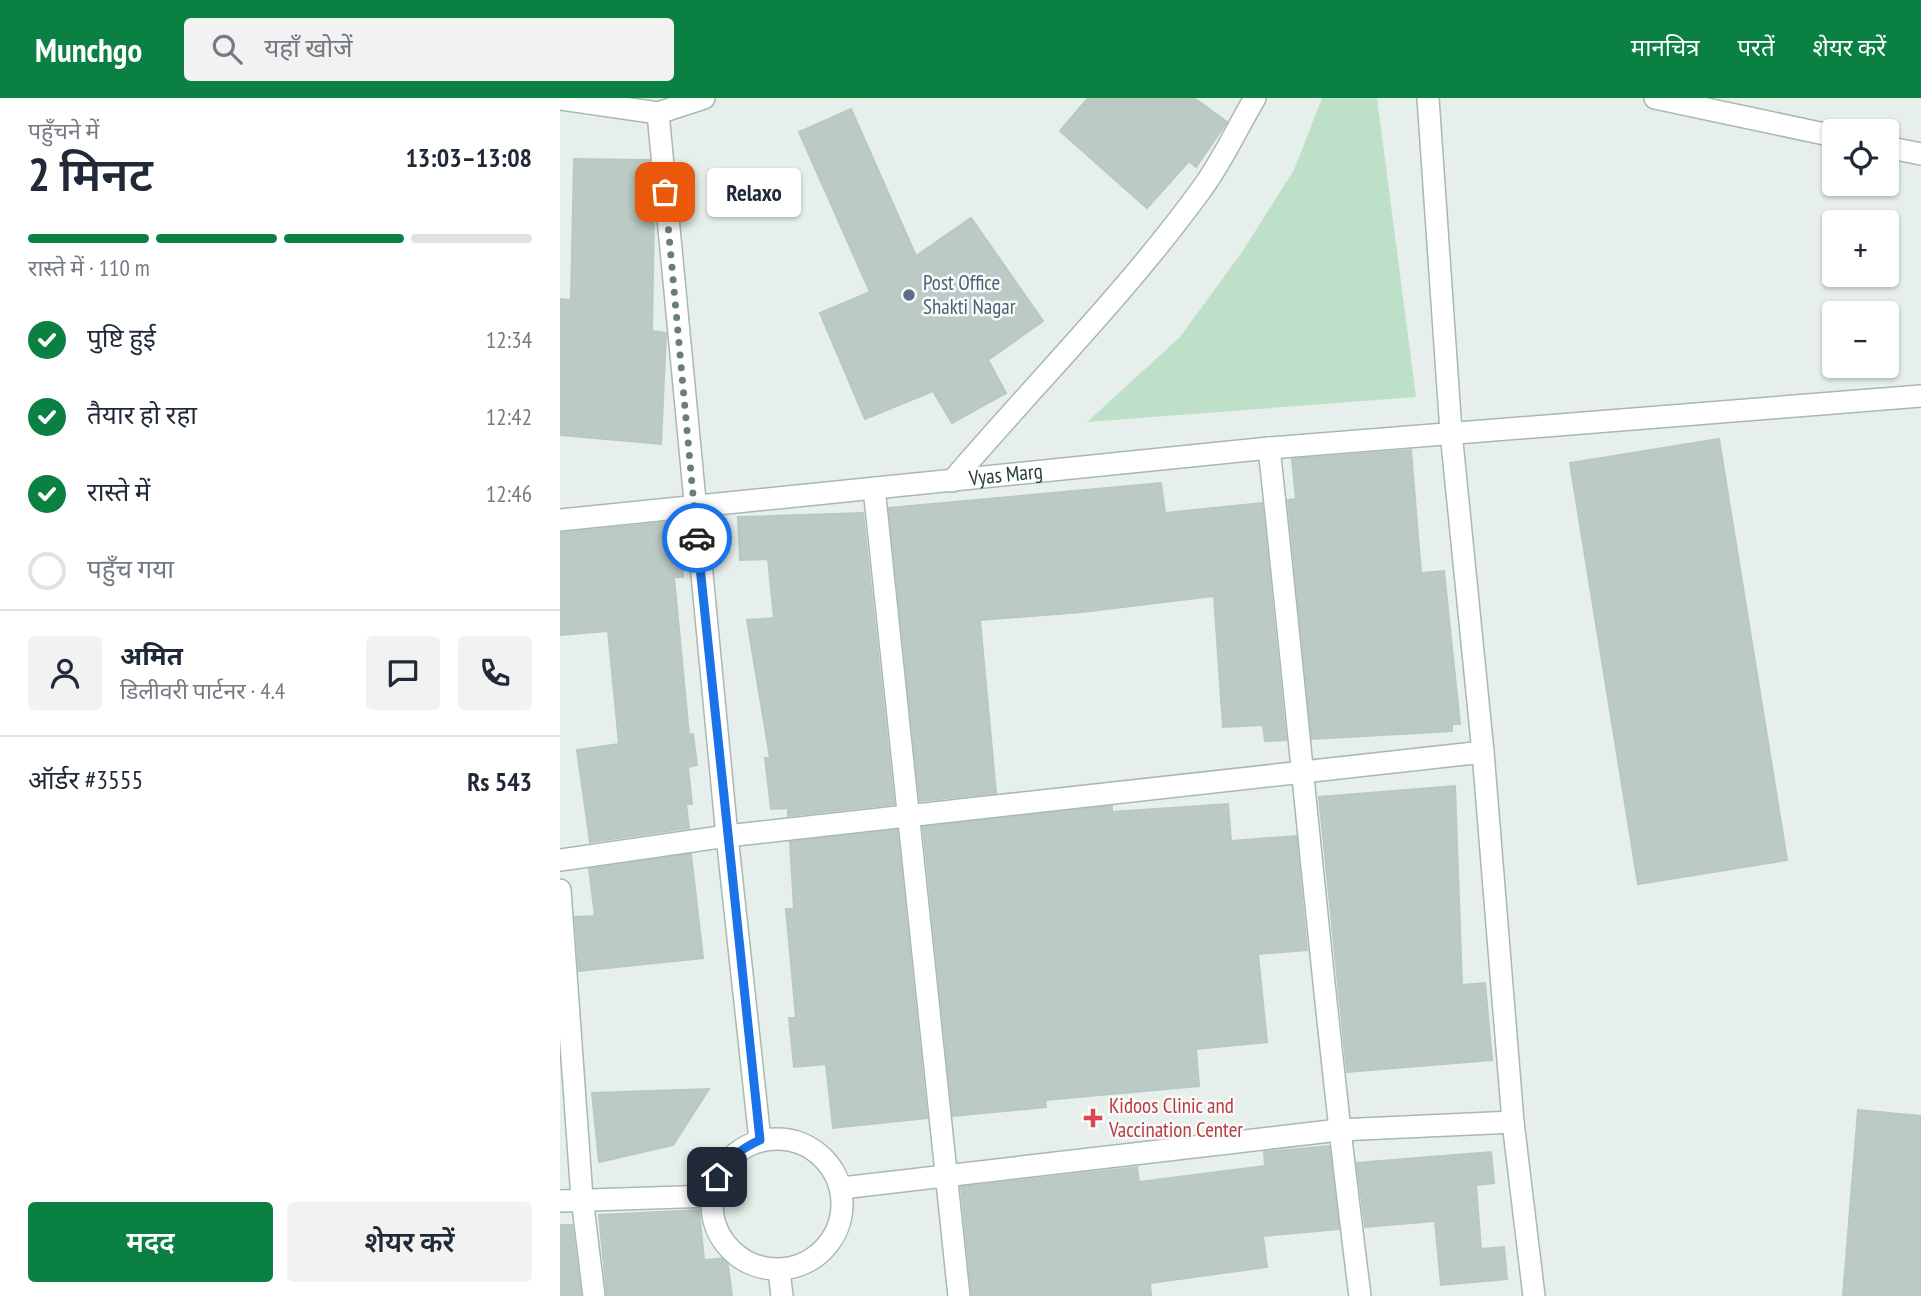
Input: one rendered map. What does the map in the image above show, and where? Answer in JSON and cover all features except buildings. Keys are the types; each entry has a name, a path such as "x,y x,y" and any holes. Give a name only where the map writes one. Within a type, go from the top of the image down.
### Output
{"street":[{"path":"560,99 658,113 704,98"},
{"path":"952,481 1026,394 1113,302 1203,188 1255,98"},
{"path":"1428,98 1451,432 1483,752 1513,1122 1534,1296"},
{"path":"1655,98 1822,133"},
{"path":"658,113 694,506 760,1140"},
{"path":"1899,150 1921,154"},
{"name":"Vyas Marg","path":"560,520 1269,448 1921,396"},
{"path":"1269,448 1305,770 1339,1130 1360,1296"},
{"path":"874,488 959,1296"},
{"path":"560,860 727,836 909,818 1305,770 1483,752"},
{"path":"560,890 582,1198 594,1296"},
{"path":"842,1188 947,1173 1339,1130 1513,1122"},
{"path":"760,1140 795,1140 825,1158 842,1188 843,1211 836,1234 822,1252 802,1265 779,1270 757,1266 737,1256 722,1239 714,1218 712,1196 717,1177 728,1161 742,1148 760,1140"},
{"path":"560,1201 582,1198 712,1196"},
{"path":"779,1270 782,1296"}],"green space":[{"path":"1322,98 1377,98 1416,397 1087,422 1180,337 1242,252 1294,170"}],"way so far":[{"path":"665,192 697,538"}],"place":[{"name":"Relaxo","path":"665,192"},
{"name":"Post Office Shakti Nagar","path":"909,295"},
{"name":"Kidoos Clinic and Vaccination Center","path":"1093,1118"}],"route":[{"path":"697,538 760,1140 742,1148 728,1161 717,1177"}]}
